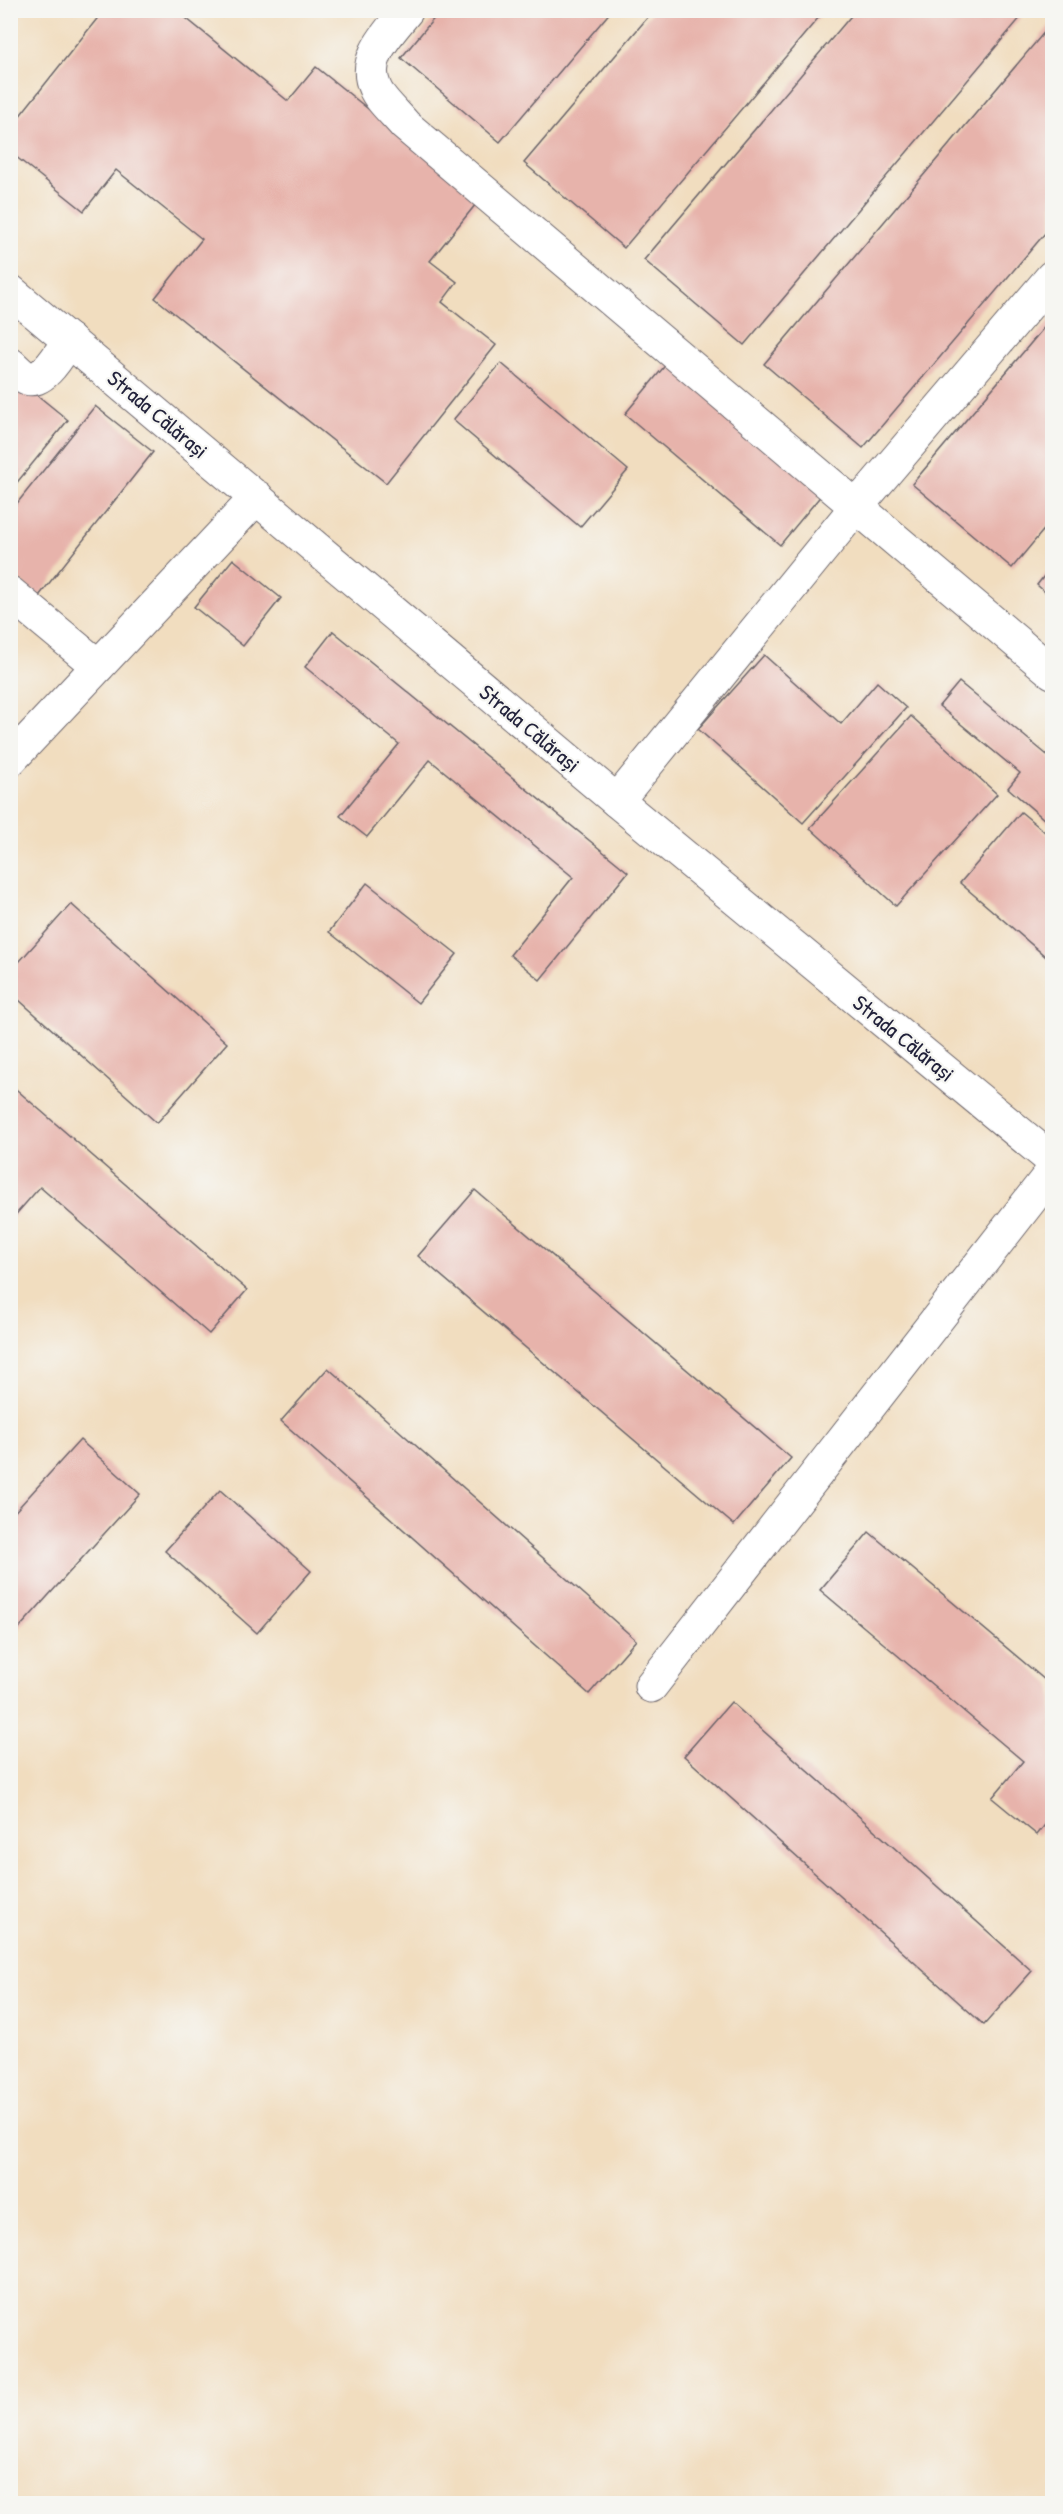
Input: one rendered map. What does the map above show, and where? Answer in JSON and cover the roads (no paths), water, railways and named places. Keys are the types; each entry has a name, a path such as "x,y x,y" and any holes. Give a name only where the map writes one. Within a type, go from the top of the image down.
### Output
{"main road":[{"path":"407,10 381,43 371,63 375,88 405,124 1053,672"},
{"path":"617,801 857,506 1053,277"},
{"name":"Strada Călărași","path":"10,291 617,801 1053,1160"},
{"path":"10,364 26,378 34,379 44,374 69,340"},
{"path":"10,760 257,497"},
{"path":"10,593 98,666"},
{"path":"651,1686 1053,1172"}]}
